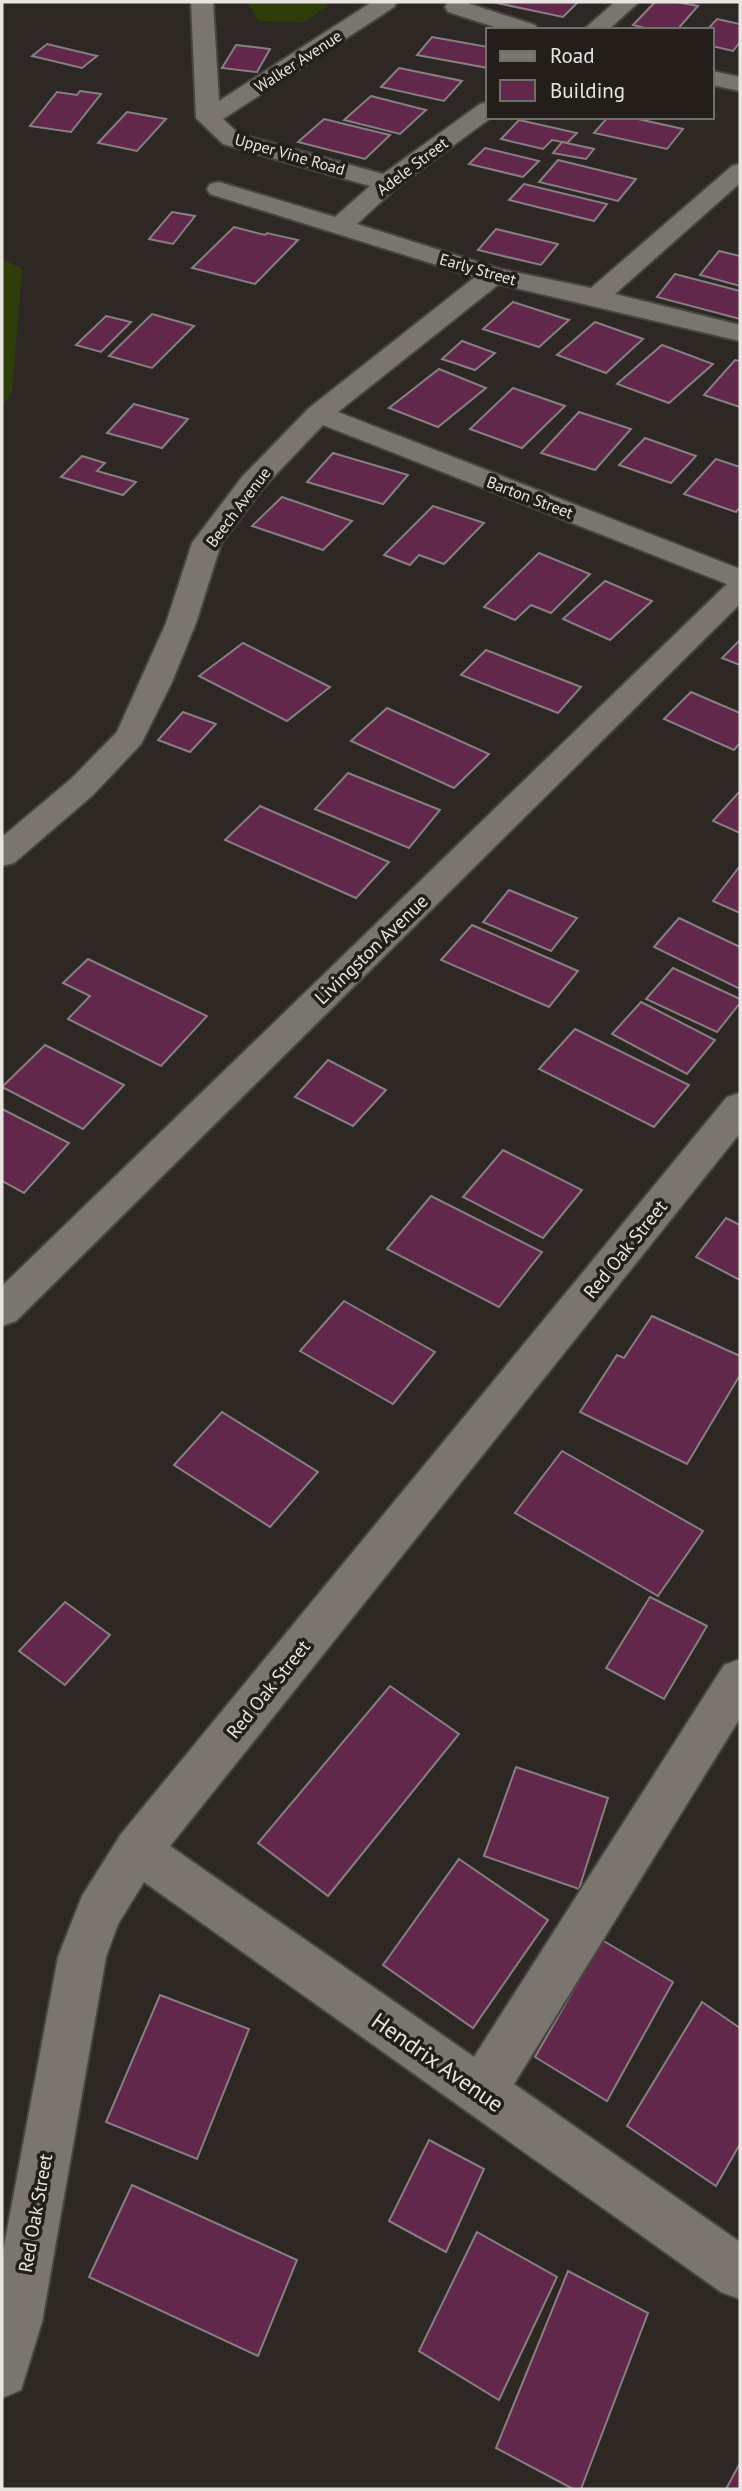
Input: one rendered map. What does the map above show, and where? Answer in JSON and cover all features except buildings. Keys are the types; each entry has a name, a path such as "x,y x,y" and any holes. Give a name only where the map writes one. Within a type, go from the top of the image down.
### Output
{"street":[{"name":"Walker Avenue","path":"208,118 386,2"},
{"path":"596,28 628,2"},
{"path":"456,7 521,28"},
{"path":"202,13 208,118"},
{"path":"714,78 740,84"},
{"name":"Adele Street","path":"339,227 387,183 486,110"},
{"name":"Upper Vine Road","path":"208,118 231,139 387,183"},
{"path":"596,297 740,171"},
{"name":"Early Street","path":"219,189 494,275 740,333"},
{"name":"Beech Avenue","path":"2,855 82,787 130,737 171,646 207,543 252,483 319,414 494,275"},
{"name":"Barton Street","path":"319,414 740,579"},
{"name":"Livingston Avenue","path":"2,1310 740,588"},
{"name":"Red Oak Street","path":"2,2371 16,2322 82,1957 99,1912 137,1850 740,1107"},
{"path":"481,2091 740,1679"},
{"name":"Hendrix Avenue","path":"137,1850 740,2273"}],"green space":[{"path":"247,2 327,2 327,6 304,22 259,21"},
{"path":"2,259 22,269 12,394 2,406"}]}
